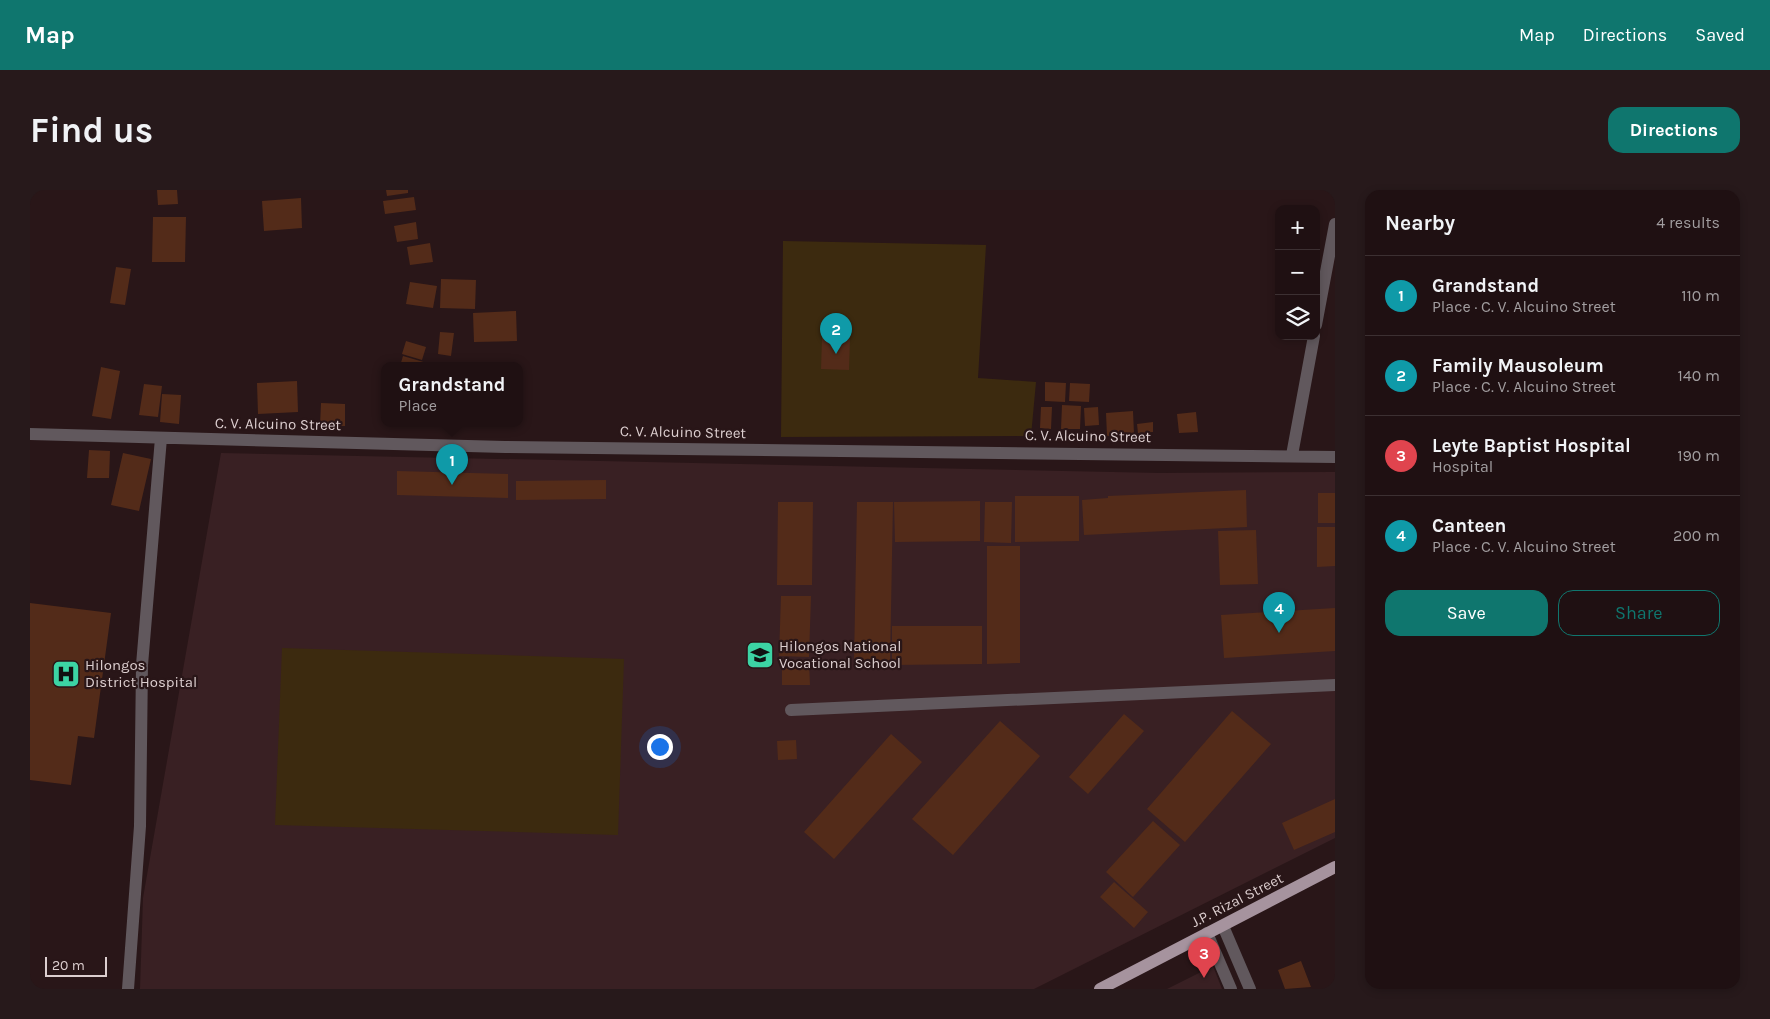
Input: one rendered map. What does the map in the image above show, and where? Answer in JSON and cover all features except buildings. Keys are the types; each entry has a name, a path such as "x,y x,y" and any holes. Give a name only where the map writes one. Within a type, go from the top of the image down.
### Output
{"main road":[{"name":"J.P. Rizal Street","path":"1100,989 1335,867"}],"street":[{"path":"1320,305 1335,224"},
{"path":"1292,455 1313,340"},
{"name":"C. V. Alcuino Street","path":"30,434 505,446 1335,457"},
{"path":"128,989 140,826 142,666 161,438"},
{"path":"791,710 1335,685"},
{"path":"1223,926 1250,989"},
{"path":"1207,933 1231,989"}],"shaded area":[{"path":"783,241 986,245 978,378 1036,382 1031,436 781,437"},
{"name":"Hilongos National Vocational School","path":"221,453 1160,473 1335,472 1335,838 1034,989 140,989 143,898"},
{"path":"282,648 624,659 618,835 275,825"},
{"path":"1213,966 1222,989 1167,989"}],"place":[{"name":"Family Mausoleum","path":"836,354"},
{"name":"Grandstand","path":"452,485"},
{"name":"Canteen","path":"1279,633"},
{"name":"Hilongos National Vocational School","path":"760,655"},
{"name":"Hilongos District Hospital","path":"66,674"},
{"name":"Leyte Baptist Hospital","path":"1204,978"}]}
